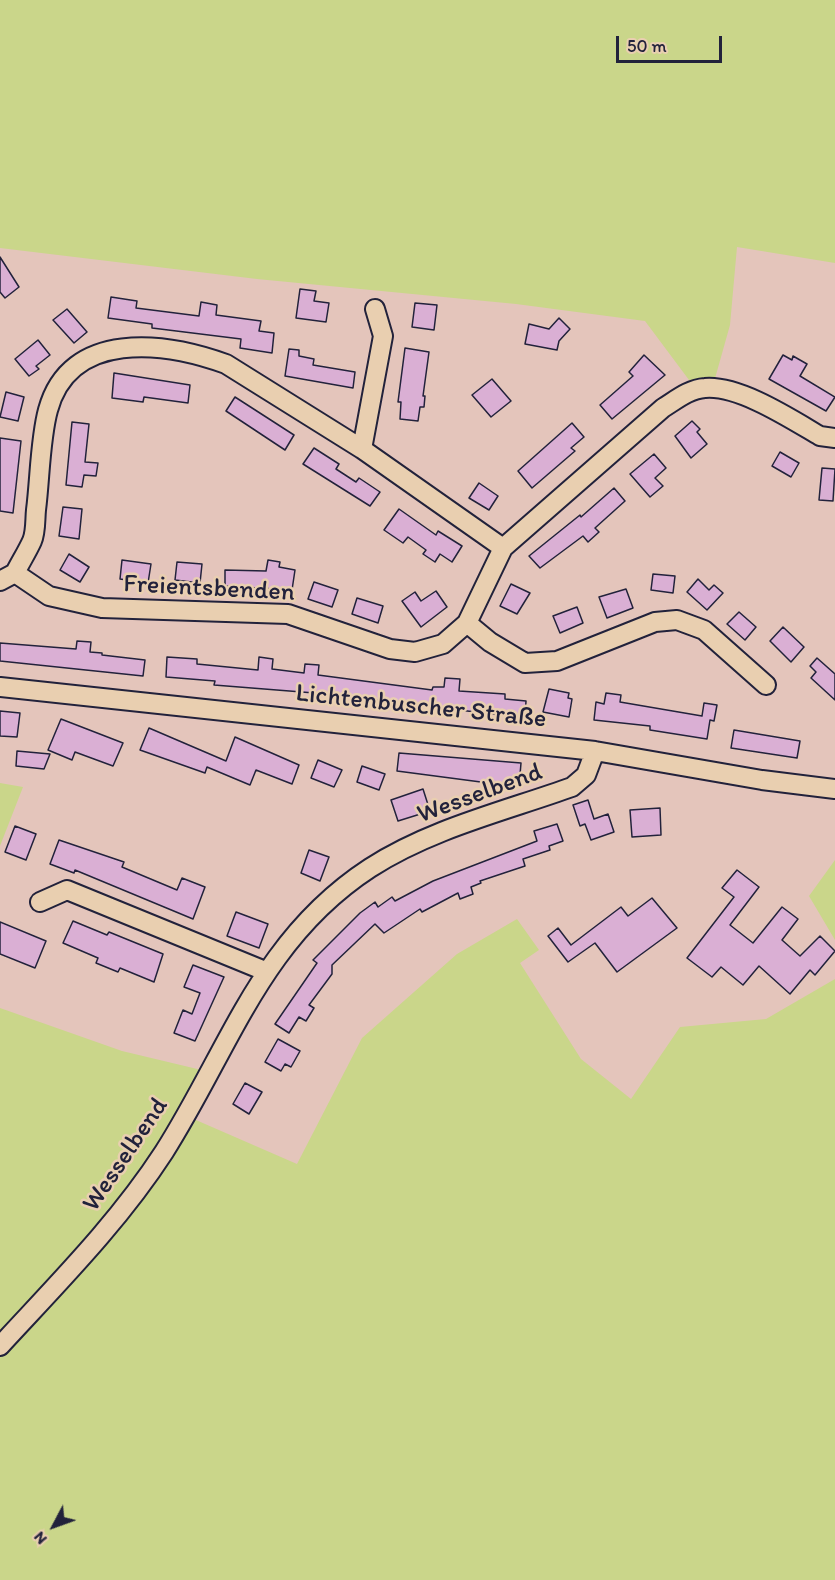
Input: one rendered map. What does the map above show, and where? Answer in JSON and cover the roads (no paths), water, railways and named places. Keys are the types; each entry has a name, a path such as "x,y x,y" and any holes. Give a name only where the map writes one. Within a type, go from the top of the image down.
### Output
{"street":[{"path":"362,449 383,336 375,309"},
{"name":"Freientsbenden","path":"503,548 362,449 226,364 206,357 151,347 106,350 73,366 58,385 48,411 33,539 7,577 49,596 102,608 288,614 390,649 415,652 443,644 467,623 503,548 655,415 684,394 705,388 731,390 820,436 835,438"},
{"path":"467,623 490,642 525,663 557,662 655,622 677,620 704,630 766,685"},
{"name":"Lichtenbuscher Straße","path":"0,687 595,751 762,780 835,789"},
{"name":"Wesselbend","path":"0,1346 110,1227 164,1151 265,971 314,912 370,868 428,837 572,788 586,775 595,751"},
{"path":"40,902 67,890 265,971"}]}
